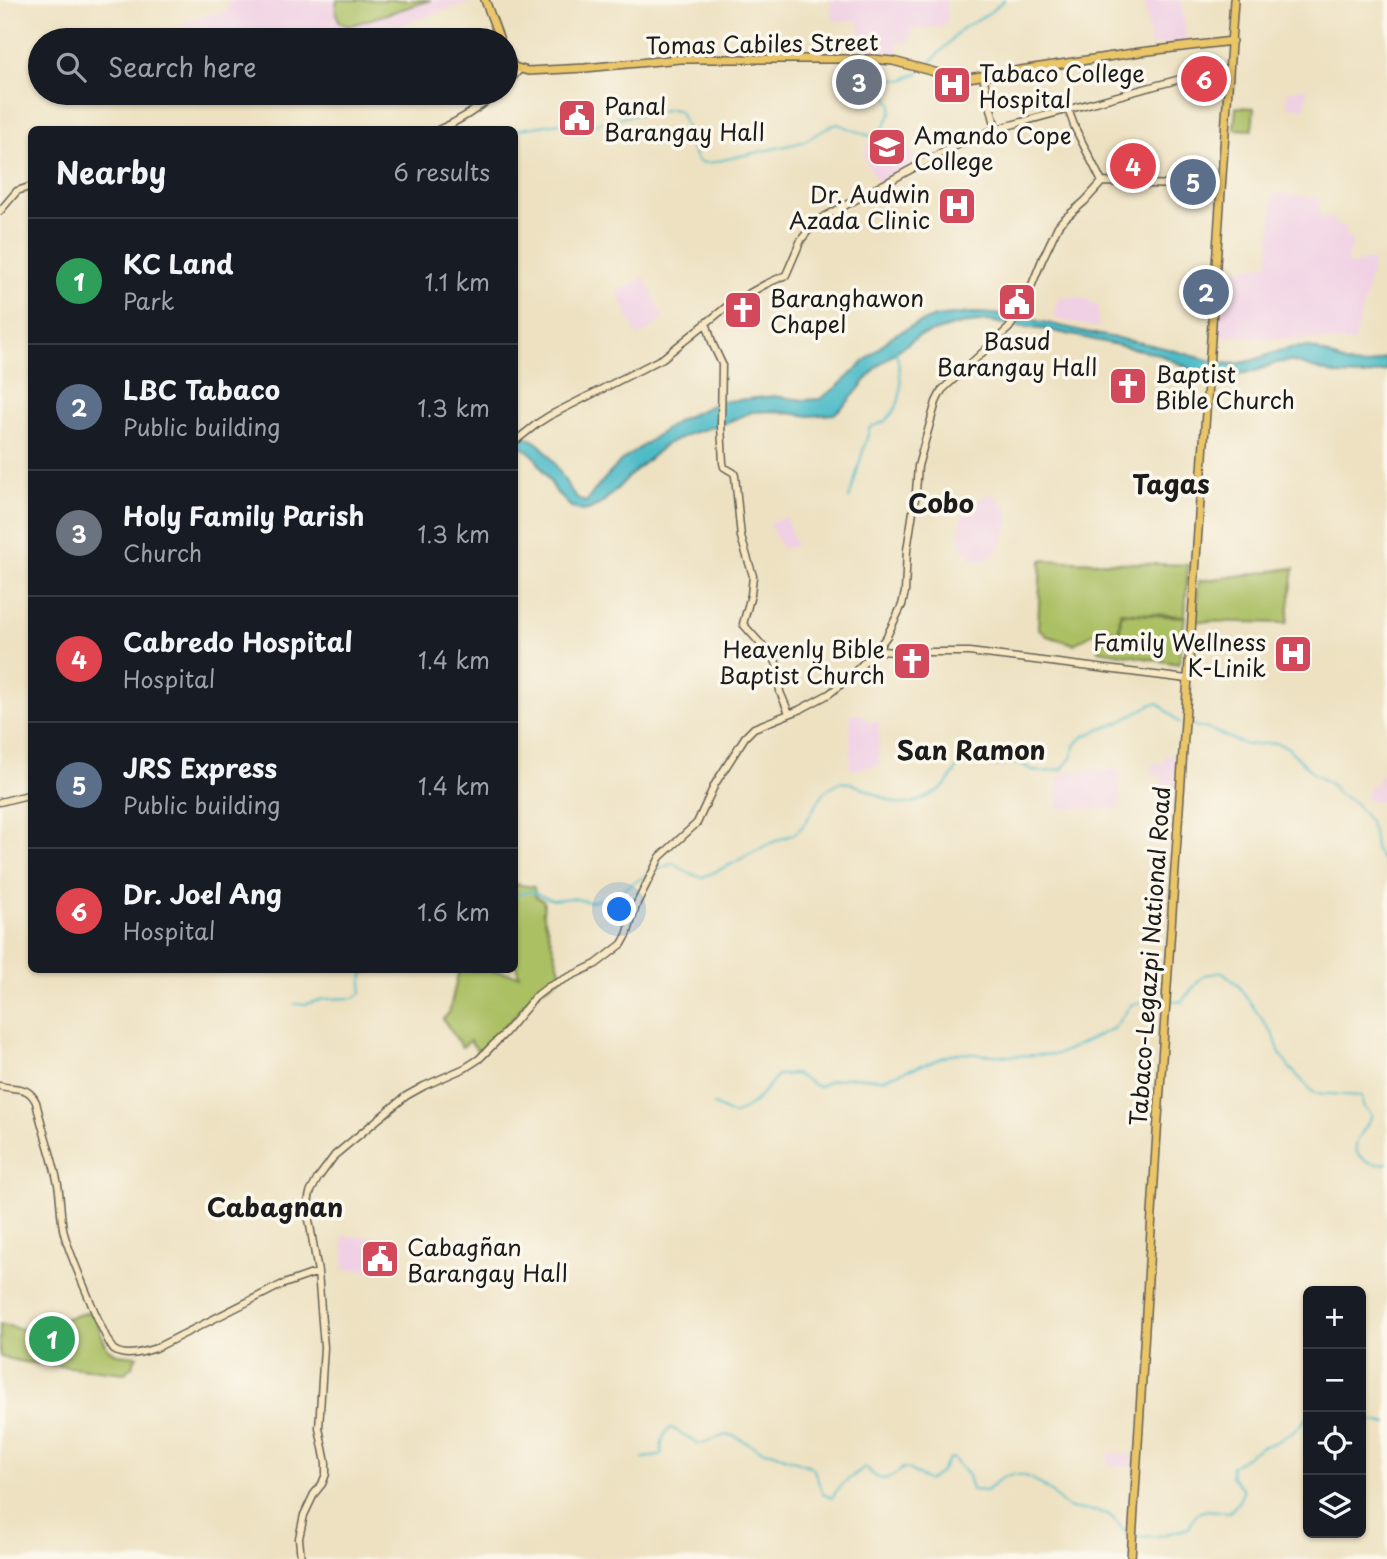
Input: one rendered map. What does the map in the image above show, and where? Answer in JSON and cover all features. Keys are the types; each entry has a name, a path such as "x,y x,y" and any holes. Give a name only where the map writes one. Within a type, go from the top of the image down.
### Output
{"main road":[{"path":"485,0 496,28"},
{"name":"Tabaco-Legazpi National Road","path":"1131,1559 1185,709 1234,0"},
{"name":"Tomas Cabiles Street","path":"519,70 574,69 711,58 859,58 889,60 961,79 1231,41"}],"street":[{"path":"518,439 549,416 663,358 730,304 786,275 800,240 815,222 930,159 996,129 1192,76 1229,69"},
{"path":"983,76 996,129"},
{"path":"449,126 482,105"},
{"path":"1068,109 1102,182"},
{"path":"1102,182 1221,187"},
{"path":"300,1559 299,1538 304,1515 326,1474 319,1428 324,1347 317,1272 307,1208 314,1186 335,1155 406,1096 479,1059 530,1002 548,987 596,964 622,944 637,902 655,866 665,851 696,823 715,784 745,737 754,728 799,710 837,689 878,649 902,605 918,466 936,402 953,378 1009,328 1027,299 1058,226 1102,182"},
{"path":"0,211 17,191 28,187"},
{"path":"706,322 722,364 723,463 735,476 741,537 753,576 743,624 775,660 780,692 789,713"},
{"path":"878,649 893,652 969,652 1187,679"},
{"path":"0,802 28,795"},
{"path":"0,1086 27,1091 36,1102 58,1184 64,1233 103,1330 111,1348 116,1351 141,1353 156,1348 281,1285 317,1272"}],"shaded area":[{"path":"226,0 477,0 392,28 184,28 182,22 228,10"},
{"path":"830,0 946,0 948,20 942,26 912,29 911,42 898,43 898,57 861,53 859,20 834,21"},
{"path":"1144,0 1182,0 1186,41 1151,46"},
{"path":"1305,87 1308,97 1305,108 1287,106 1288,91"},
{"name":"Amando Cope College","path":"897,125 917,163 879,184 863,157 870,138"},
{"path":"1273,193 1319,198 1320,217 1334,218 1334,225 1346,226 1345,238 1352,239 1347,264 1374,260 1354,342 1216,336 1219,273 1269,263"},
{"path":"645,277 664,320 638,337 617,292"},
{"path":"1078,297 1098,306 1098,328 1054,318 1058,298"},
{"path":"989,494 1008,508 1009,520 1004,540 996,553 985,560 976,560 967,554 961,545 959,532 963,514 971,503"},
{"path":"786,517 796,546 782,549 769,523"},
{"path":"851,714 863,714 868,722 879,722 879,765 850,770"},
{"path":"1165,755 1177,756 1174,791 1161,790 1162,776 1151,774 1152,763 1163,764"},
{"path":"1119,770 1120,809 1058,808 1058,778 1068,771"},
{"path":"1380,774 1387,776 1387,804 1365,798 1370,784 1376,785"},
{"path":"343,1236 392,1238 395,1263 376,1264 376,1269 344,1270"},
{"path":"1109,1452 1134,1455 1133,1467 1108,1465"}],"green space":[{"path":"337,0 431,0 349,26 340,23 336,9"},
{"path":"1236,107 1254,108 1252,130 1234,129"},
{"path":"1041,560 1188,565 1185,616 1120,612 1119,631 1101,631 1120,632 1121,613 1185,617 1179,664 1098,650 1099,630 1074,644 1047,636 1038,628"},
{"path":"1294,568 1287,623 1195,621 1199,581"},
{"path":"518,884 534,887 535,896 544,901 543,913 562,977 532,995 480,1054 470,1041 462,1047 443,1019 449,1013 458,973 519,975"},
{"path":"92,1311 107,1348 117,1354 137,1356 125,1373 0,1357 0,1324 25,1330"}],"water":[{"path":"971,313 1041,321 1234,364 1285,349 1306,347 1355,366 1368,365 1387,357 1387,371 1363,376 1337,375 1290,361 1253,372 1204,375 1158,354 1049,330 989,321 961,324 919,336 876,368 846,404 834,414 810,416 772,411 752,412 666,444 601,504 588,510 571,507 557,493 534,456 518,446 518,435 536,442 553,461 572,492 586,502 621,461 679,420 719,402 774,396 820,399 837,387 892,336 935,317"}],"waterway":[{"path":"927,66 963,28 989,13 1004,0"},
{"path":"518,129 560,123 584,128 613,119 671,109 679,111 699,162 709,163 803,142 838,124 869,136 882,130 891,113 892,104 886,88 890,79 903,80 920,72"},
{"path":"849,499 870,427 884,421 893,413 900,396 896,350"},
{"path":"655,871 673,863 690,874 703,877 728,866 794,834 803,826 824,792 839,782 851,783 898,804 909,804 941,789 958,766 964,763 996,766 1021,764 1034,771 1043,772 1062,769 1071,758 1076,744 1084,736 1120,722 1152,704 1158,703 1182,723"},
{"path":"1187,724 1208,729 1246,745 1276,743 1287,747 1314,774 1332,785 1337,793 1355,803 1369,821 1375,848 1387,867"},
{"path":"518,895 529,891 553,900 571,898 591,902 613,895 650,873"},
{"path":"1169,1000 1181,1002 1204,975 1223,972 1237,984 1274,1036 1281,1056 1289,1067 1314,1093 1362,1096 1363,1106 1372,1115 1358,1139 1356,1150 1368,1161 1387,1163"},
{"path":"295,1004 355,998 361,993 364,973"},
{"path":"714,1105 734,1115 754,1103 778,1075 795,1074 818,1087 829,1081 851,1077 883,1079 956,1053 1010,1056 1059,1054 1114,1028 1131,1005 1155,999 1164,1000"},
{"path":"1136,1537 1158,1536 1189,1528 1197,1513 1207,1510 1230,1512 1244,1490 1231,1476 1232,1466 1261,1447 1292,1433 1303,1422"},
{"path":"1366,1422 1387,1424"},
{"path":"643,1458 660,1456 663,1440 670,1428 697,1443 726,1435 734,1436 763,1451 810,1466 823,1494 832,1498 839,1487 865,1467 882,1479 903,1468 928,1481 940,1473 949,1459 953,1458 968,1476 972,1490 987,1491 1002,1478 1023,1475 1039,1483 1068,1507 1109,1515 1131,1536"}],"place":[{"name":"Dr. Joel Ang","path":"1204,79"},
{"name":"Holy Family Parish","path":"859,82"},
{"name":"Tabaco College Hospital","path":"952,85"},
{"name":"Panal Barangay Hall","path":"577,118"},
{"name":"Amando Cope College","path":"887,147"},
{"name":"Cabredo Hospital","path":"1133,166"},
{"name":"JRS Express","path":"1193,182"},
{"name":"Dr. Audwin Azada Clinic","path":"957,206"},
{"name":"LBC Tabaco","path":"1206,292"},
{"name":"Basud Barangay Hall","path":"1017,302"},
{"name":"Baranghawon Chapel","path":"743,310"},
{"name":"Baptist Bible Church","path":"1128,386"},
{"name":"Family Wellness K-Linik","path":"1293,654"},
{"name":"Heavenly Bible Baptist Church","path":"912,661"},
{"name":"Cabagñan Barangay Hall","path":"380,1259"},
{"name":"KC Land","path":"52,1339"}],"district":[{"name":"Tagas","path":"1171,483"},
{"name":"Cobo","path":"941,502"},
{"name":"San Ramon","path":"971,749"},
{"name":"Cabagnan","path":"275,1206"}]}
